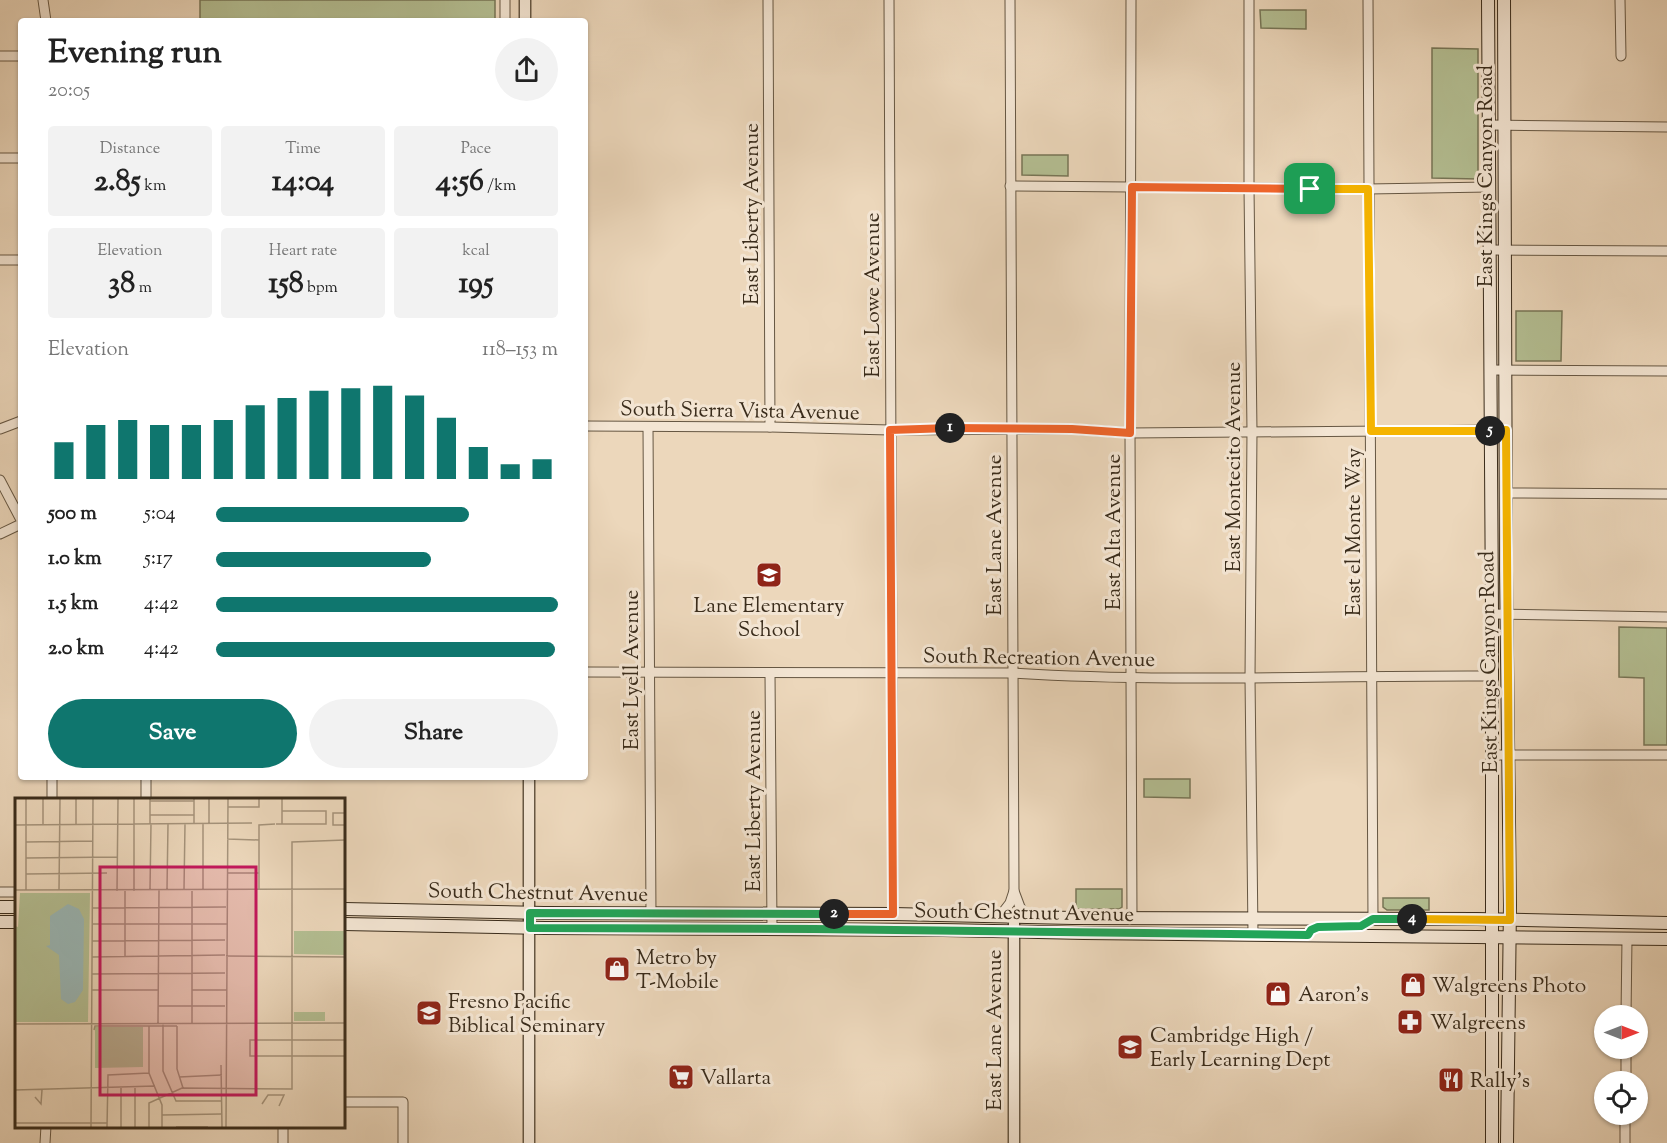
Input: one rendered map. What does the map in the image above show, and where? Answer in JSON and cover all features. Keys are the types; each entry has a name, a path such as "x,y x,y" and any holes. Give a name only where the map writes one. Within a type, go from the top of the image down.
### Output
{"main road":[{"name":"East Kings Canyon Road","path":"1488,0 1492,614 1492,1143"},
{"name":"East Kings Canyon Road","path":"1504,0 1510,920 1508,1143"},
{"name":"South Chestnut Avenue","path":"345,909 530,913 893,914 1132,919 1510,920 1667,923"},
{"path":"862,929 869,921 924,921 927,915"},
{"path":"1308,935 1311,930 1318,927 1361,926 1373,919"},
{"name":"South Chestnut Avenue","path":"345,924 530,928 772,928 1667,939"}],"street":[{"path":"43,0 46,18"},
{"path":"505,0 505,18"},
{"path":"525,0 525,18"},
{"name":"East Liberty Avenue","path":"768,0 770,427"},
{"name":"East Lowe Avenue","path":"889,0 893,914"},
{"name":"East Lane Avenue","path":"1000,916 1010,903 1014,891 1010,0"},
{"name":"East Alta Avenue","path":"1131,0 1132,919"},
{"name":"East Montecito Avenue","path":"1249,0 1252,431 1250,678 1253,934"},
{"name":"East el Monte Way","path":"1368,0 1373,919"},
{"path":"1620,0 1621,56"},
{"path":"0,56 18,56"},
{"path":"1490,125 1667,127"},
{"path":"0,158 18,158"},
{"path":"1010,186 1368,189 1489,187"},
{"path":"1490,250 1667,251"},
{"path":"0,260 18,260"},
{"path":"1491,370 1667,371"},
{"path":"0,429 18,422"},
{"name":"South Sierra Vista Avenue","path":"588,426 890,430 1072,429 1130,433 1506,430"},
{"name":"East Lyell Avenue","path":"648,427 651,914"},
{"path":"0,480 18,516"},
{"path":"1506,493 1667,494"},
{"path":"0,534 18,524"},
{"path":"1492,614 1667,617"},
{"name":"South Recreation Avenue","path":"588,672 1013,673 1072,677 1250,678 1371,675 1491,676"},
{"name":"East Liberty Avenue","path":"770,673 772,928"},
{"path":"1492,755 1667,755"},
{"path":"52,780 52,798"},
{"path":"146,780 146,798"},
{"path":"529,780 529,1143"},
{"name":"East Lane Avenue","path":"1014,891 1020,907 1020,917 1014,931 1014,1143"},
{"path":"1626,1005 1627,939"},
{"path":"345,1102 403,1102 403,1143"},
{"path":"1625,1125 1625,1143"},
{"path":"45,1143 46,1128"},
{"path":"282,1128 283,1143"}],"green space":[{"path":"200,0 495,0 495,18 200,18"},
{"path":"1260,10 1306,10 1306,29 1261,28"},
{"path":"1432,48 1478,49 1478,179 1432,178"},
{"path":"1022,155 1068,155 1068,176 1022,175"},
{"path":"1516,311 1562,311 1561,361 1516,361"},
{"path":"1619,627 1667,628 1667,745 1644,745 1644,678 1619,677"},
{"path":"1144,779 1190,779 1190,798 1144,797"},
{"path":"1076,889 1122,889 1122,907 1119,909 1076,909"},
{"path":"1383,898 1429,898 1429,910 1387,910 1383,907"}],"place":[{"name":"Lane Elementary School","path":"769,575"},
{"name":"Metro by T-Mobile","path":"617,969"},
{"name":"Walgreens Photo","path":"1413,985"},
{"name":"Aaron's","path":"1278,994"},
{"name":"Fresno Pacific Biblical Seminary","path":"429,1013"},
{"name":"Walgreens","path":"1410,1022"},
{"name":"Cambridge High / Early Learning Dept","path":"1130,1047"},
{"name":"Vallarta","path":"681,1077"},
{"name":"Rally's","path":"1451,1080"}],"route":[{"path":"1132,187 1310,189 1368,189 1371,431 1506,430 1510,920 1373,919 1361,926 1318,927 1311,930 1308,935 772,928 530,928 530,913 893,914 890,430 1072,429 1130,433 1132,187"}]}
